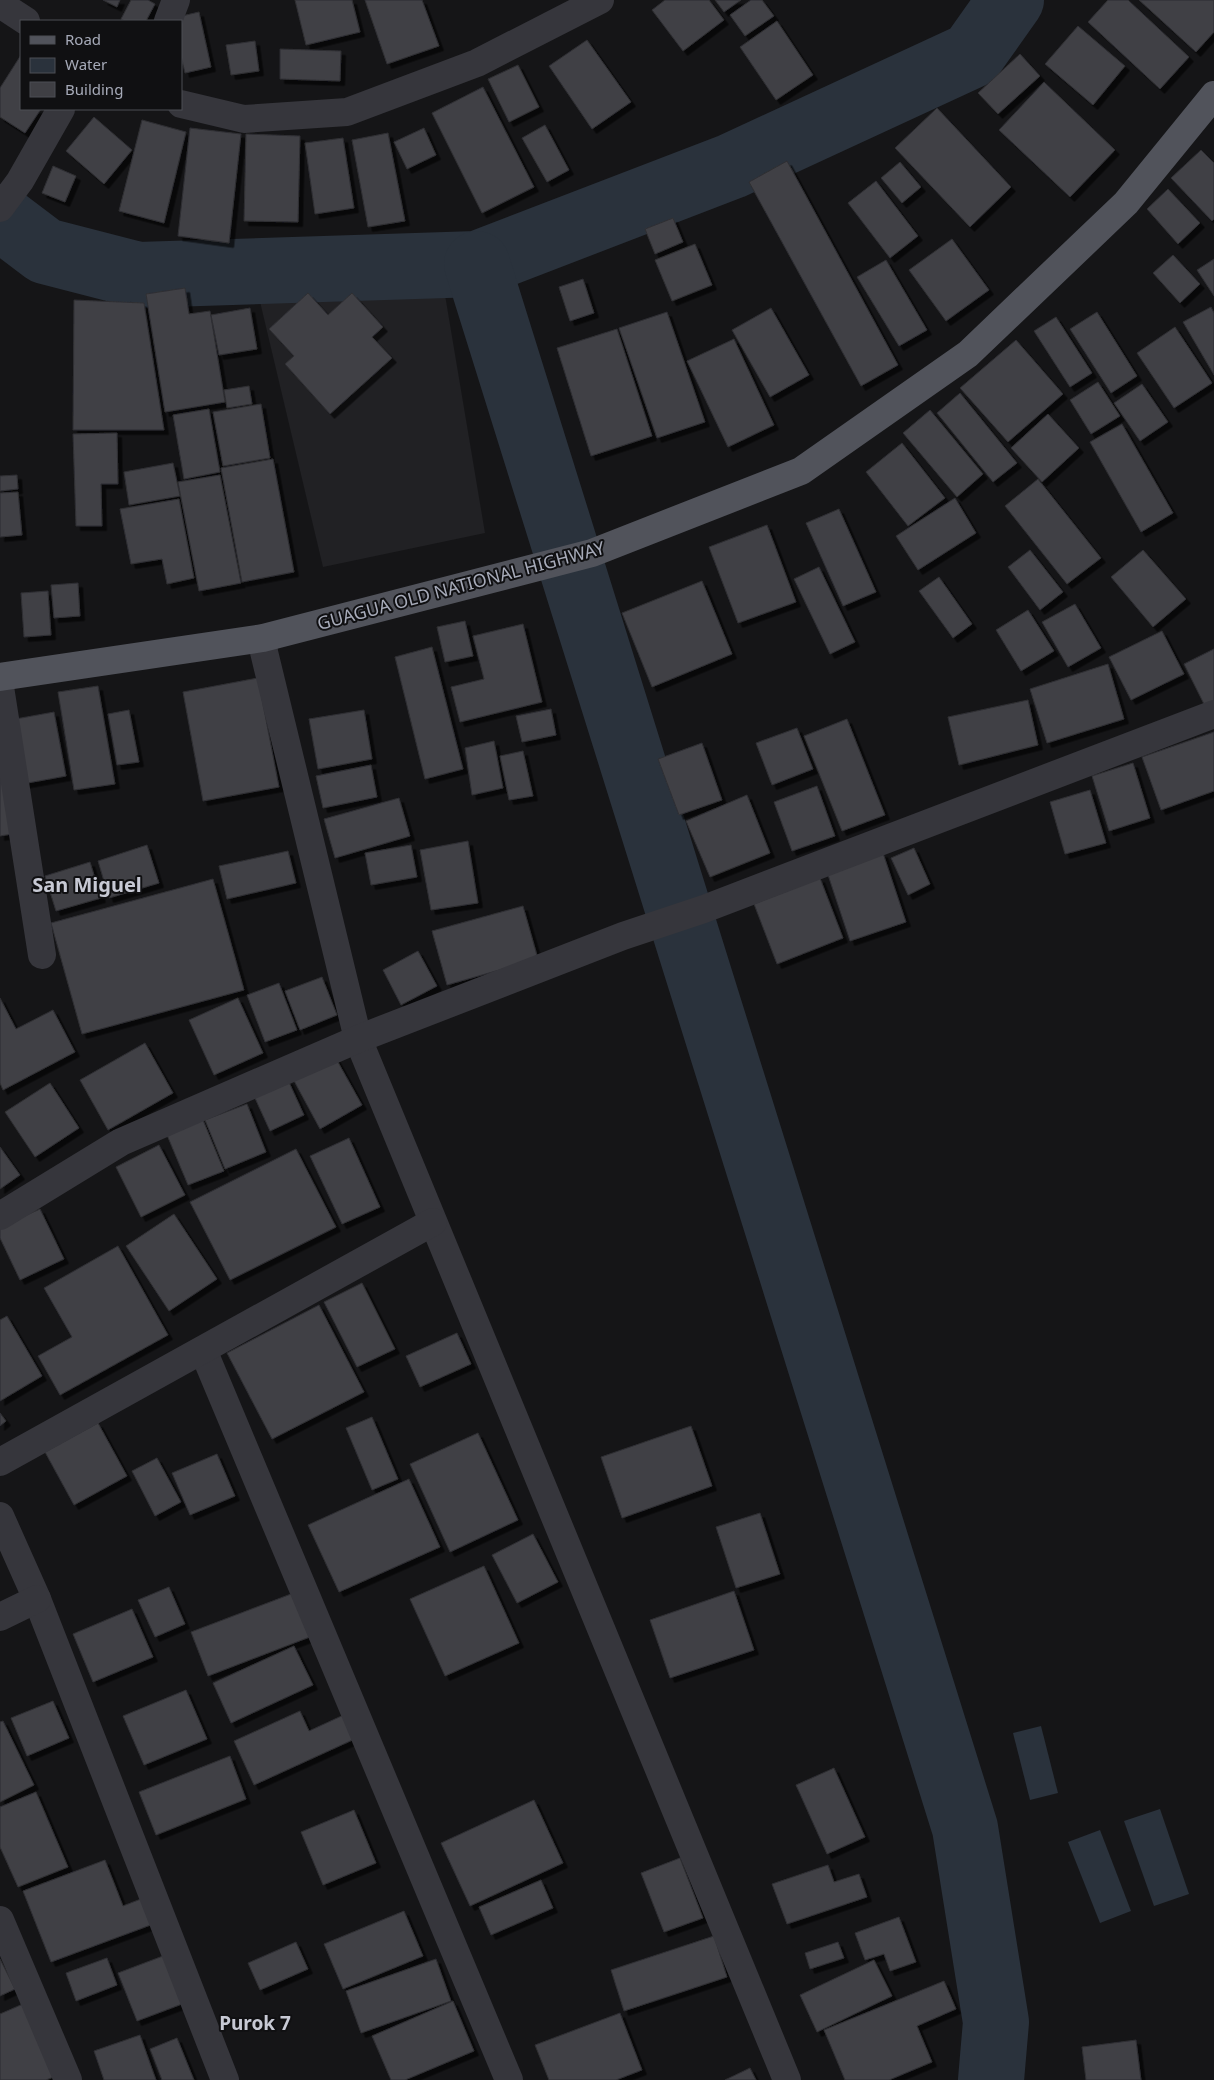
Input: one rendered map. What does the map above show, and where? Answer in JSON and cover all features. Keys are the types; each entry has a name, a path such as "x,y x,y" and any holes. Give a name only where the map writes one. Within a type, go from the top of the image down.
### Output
{"main road":[{"name":"GUAGUA OLD NATIONAL HIGHWAY","path":"0,677 263,638 592,553 801,471 968,354 1126,203 1214,95"}],"street":[{"path":"168,20 176,0"},
{"path":"182,104 244,119 347,112 477,63 600,0"},
{"path":"0,4 24,20"},
{"path":"0,208 20,181 60,110"},
{"path":"263,638 264,652 358,1039 787,2080"},
{"path":"0,687 42,955"},
{"path":"0,1216 121,1142 358,1039 623,936 704,909 1214,714"},
{"path":"0,1462 433,1222"},
{"path":"203,1350 509,2080"},
{"path":"0,1516 37,1599 225,2080"},
{"path":"0,1616 37,1599"},
{"path":"0,1920 68,2080"}],"shaded area":[{"path":"442,277 485,533 323,567 257,289"}],"water":[{"path":"1041,1726 1058,1793 1030,1800 1013,1733"},
{"path":"1160,1809 1189,1894 1154,1906 1124,1821"},
{"path":"1100,1830 1131,1911 1100,1923 1068,1842"}],"building":[{"path":"103,0 120,0 117,7"},
{"path":"131,0 148,0 155,4 147,20 121,19"},
{"path":"295,0 352,0 360,32 306,45"},
{"path":"365,0 422,0 439,46 387,64"},
{"path":"665,0 709,0 724,20 683,51 652,10"},
{"path":"715,0 741,0 724,12"},
{"path":"751,0 762,0 774,16 745,36 730,15"},
{"path":"1108,0 1128,0 1189,57 1160,89 1088,22"},
{"path":"1139,0 1214,0 1214,32 1196,52"},
{"path":"199,12 211,67 185,73 182,60 182,20 173,18"},
{"path":"777,21 813,75 776,100 740,47"},
{"path":"1078,26 1125,66 1093,105 1045,64"},
{"path":"587,40 631,102 592,129 549,66"},
{"path":"255,41 259,71 231,75 226,45"},
{"path":"280,49 341,51 340,81 280,79"},
{"path":"1020,54 1040,76 998,114 978,93"},
{"path":"20,57 20,110 40,110 25,133 0,117 0,88"},
{"path":"518,65 539,107 509,122 488,79"},
{"path":"1044,82 1115,150 1070,197 999,130"},
{"path":"483,87 534,187 482,213 432,113"},
{"path":"937,108 1011,187 970,227 895,148"},
{"path":"94,117 132,150 104,184 66,151"},
{"path":"142,120 186,132 164,223 119,211"},
{"path":"545,125 569,170 547,182 522,138"},
{"path":"190,128 241,134 229,243 178,236"},
{"path":"424,128 436,155 407,169 394,142"},
{"path":"388,133 405,221 368,227 352,140"},
{"path":"246,134 300,136 298,222 244,221"},
{"path":"343,138 354,208 315,214 305,143"},
{"path":"1201,150 1214,163 1214,219 1212,221 1171,178"},
{"path":"787,161 898,365 861,386 749,182"},
{"path":"900,162 921,187 902,203 881,178"},
{"path":"53,166 76,176 65,202 42,193"},
{"path":"876,181 918,236 890,258 848,203"},
{"path":"1168,189 1200,223 1178,244 1147,209"},
{"path":"673,218 683,242 655,254 645,229"},
{"path":"952,239 989,290 946,321 909,270"},
{"path":"695,244 712,285 672,301 655,260"},
{"path":"1173,255 1200,284 1180,303 1153,273"},
{"path":"1214,259 1214,296 1197,270"},
{"path":"886,260 927,330 899,346 857,277"},
{"path":"583,279 594,313 570,321 559,287"},
{"path":"185,288 189,314 210,311 225,402 165,412 146,294"},
{"path":"308,293 328,315 352,293 383,327 372,337 392,358 330,414 285,364 294,356 269,329"},
{"path":"74,300 144,303 164,430 73,430"},
{"path":"1211,307 1214,313 1214,375 1183,322"},
{"path":"250,308 257,349 219,355 211,315"},
{"path":"771,308 809,375 770,397 732,330"},
{"path":"667,312 705,422 657,438 619,328"},
{"path":"1097,312 1137,376 1111,393 1070,329"},
{"path":"1056,317 1092,373 1070,387 1034,331"},
{"path":"1175,327 1212,383 1174,408 1137,353"},
{"path":"617,329 652,436 591,456 557,348"},
{"path":"734,339 774,425 728,447 687,361"},
{"path":"1016,340 1063,394 1008,442 960,388"},
{"path":"1098,382 1120,416 1091,434 1070,400"},
{"path":"1142,384 1168,422 1140,441 1114,403"},
{"path":"249,386 252,404 227,408 224,390"},
{"path":"960,393 1017,463 993,482 937,413"},
{"path":"261,404 270,458 223,466 213,412"},
{"path":"209,409 220,472 184,479 173,415"},
{"path":"930,410 983,474 957,497 903,433"},
{"path":"1048,414 1079,448 1042,482 1011,448"},
{"path":"1122,424 1173,513 1141,532 1090,442"},
{"path":"117,433 118,484 101,484 102,526 76,526 73,434"},
{"path":"902,443 945,498 908,526 866,472"},
{"path":"273,459 294,572 242,582 221,468"},
{"path":"173,463 180,496 129,505 124,472"},
{"path":"17,475 18,489 0,491 0,476"},
{"path":"220,475 241,583 199,591 178,482"},
{"path":"1038,479 1101,558 1067,584 1005,506"},
{"path":"18,492 22,535 0,537 0,493"},
{"path":"955,498 976,533 918,570 896,536"},
{"path":"179,499 194,578 167,584 162,559 131,564 120,509"},
{"path":"839,509 876,592 843,606 806,523"},
{"path":"767,525 796,602 738,623 709,547"},
{"path":"1030,550 1063,592 1040,610 1008,567"},
{"path":"1143,550 1186,599 1153,627 1111,577"},
{"path":"819,567 855,642 830,654 794,579"},
{"path":"939,577 972,624 953,638 919,591"},
{"path":"702,581 732,654 652,687 622,613"},
{"path":"78,583 80,616 54,618 51,585"},
{"path":"48,591 51,635 24,637 21,593"},
{"path":"1075,604 1101,648 1068,667 1042,622"},
{"path":"1028,610 1054,651 1021,671 996,630"},
{"path":"465,621 473,656 445,662 437,627"},
{"path":"523,624 542,702 460,722 451,687 484,679 473,636"},
{"path":"1162,631 1184,674 1131,700 1109,657"},
{"path":"432,647 463,769 425,779 395,657"},
{"path":"1214,649 1214,702 1205,706 1184,664"},
{"path":"1108,664 1124,719 1047,743 1030,689"},
{"path":"258,678 279,787 203,801 183,692"},
{"path":"98,686 115,784 74,790 58,692"},
{"path":"1028,700 1038,745 959,765 948,717"},
{"path":"551,709 556,735 522,742 516,716"},
{"path":"129,710 139,762 117,765 108,714"},
{"path":"364,710 372,759 318,769 309,719"},
{"path":"54,712 66,776 22,784 10,720"},
{"path":"847,719 885,815 842,831 804,736"},
{"path":"797,728 813,769 772,785 756,743"},
{"path":"1214,732 1214,791 1161,810 1142,757"},
{"path":"494,741 503,788 472,795 465,748"},
{"path":"702,743 722,800 679,815 658,759"},
{"path":"523,751 533,796 509,800 500,756"},
{"path":"1133,763 1150,818 1109,831 1092,776"},
{"path":"371,765 377,797 323,808 316,776"},
{"path":"0,770 12,834 0,836"},
{"path":"817,786 835,836 792,851 774,802"},
{"path":"1090,790 1106,843 1065,854 1050,802"},
{"path":"747,795 770,853 710,877 686,821"},
{"path":"399,798 410,836 335,858 324,819"},
{"path":"468,841 478,903 431,910 420,850"},
{"path":"147,845 159,883 109,898 98,861"},
{"path":"411,845 417,877 371,885 365,853"},
{"path":"914,848 930,884 908,895 891,858"},
{"path":"288,851 296,883 227,899 219,866"},
{"path":"883,853 906,922 850,941 827,872"},
{"path":"90,862 101,898 56,911 45,876"},
{"path":"820,878 843,938 777,964 754,904"},
{"path":"213,879 244,990 82,1034 51,923"},
{"path":"523,906 538,959 447,985 432,931"},
{"path":"418,951 437,986 401,1005 383,970"},
{"path":"322,977 337,1015 300,1030 285,991"},
{"path":"279,983 297,1030 265,1042 247,995"},
{"path":"0,998 16,1029 53,1010 75,1052 3,1090 0,1083"},
{"path":"238,998 263,1053 214,1075 189,1020"},
{"path":"145,1043 173,1093 108,1130 80,1080"},
{"path":"334,1055 362,1105 320,1129 293,1079"},
{"path":"288,1080 304,1115 270,1131 254,1096"},
{"path":"50,1083 79,1128 35,1157 5,1112"},
{"path":"247,1104 266,1152 225,1169 205,1120"},
{"path":"203,1120 224,1171 188,1185 167,1135"},
{"path":"349,1138 380,1207 342,1224 310,1156"},
{"path":"159,1145 185,1195 141,1217 116,1167"},
{"path":"0,1147 20,1175 0,1189"},
{"path":"296,1149 336,1227 230,1280 190,1202"},
{"path":"40,1209 64,1259 20,1280 0,1238 0,1227"},
{"path":"174,1214 217,1279 169,1311 126,1246"},
{"path":"118,1246 168,1335 60,1395 38,1356 72,1337 44,1288"},
{"path":"362,1283 395,1349 357,1367 324,1302"},
{"path":"319,1305 364,1392 272,1439 227,1353"},
{"path":"7,1316 42,1376 0,1401 0,1320"},
{"path":"457,1333 471,1364 420,1387 406,1356"},
{"path":"0,1413 6,1421 0,1426"},
{"path":"372,1417 398,1479 372,1490 346,1428"},
{"path":"98,1423 127,1476 74,1505 45,1452"},
{"path":"691,1426 712,1486 622,1518 601,1457"},
{"path":"478,1433 518,1520 450,1552 410,1464"},
{"path":"217,1454 235,1496 190,1515 172,1473"},
{"path":"157,1458 181,1502 155,1516 132,1471"},
{"path":"409,1479 440,1547 339,1592 308,1525"},
{"path":"760,1513 780,1574 736,1588 716,1527"},
{"path":"533,1534 558,1582 517,1603 492,1555"},
{"path":"484,1566 519,1643 445,1676 410,1599"},
{"path":"169,1587 185,1624 155,1637 138,1600"},
{"path":"299,1591 315,1635 208,1676 191,1632"},
{"path":"734,1591 754,1650 670,1678 650,1620"},
{"path":"132,1609 153,1657 93,1682 73,1634"},
{"path":"294,1646 313,1685 231,1723 213,1683"},
{"path":"186,1690 207,1739 144,1765 123,1716"},
{"path":"53,1701 69,1738 27,1756 11,1718"},
{"path":"300,1711 309,1731 348,1713 359,1737 254,1785 234,1741"},
{"path":"3,1721 34,1785 0,1802 0,1722"},
{"path":"230,1756 246,1799 156,1835 139,1792"},
{"path":"834,1768 865,1837 827,1854 796,1785"},
{"path":"36,1792 68,1867 18,1887 0,1847 0,1807"},
{"path":"534,1800 563,1863 470,1906 441,1843"},
{"path":"354,1810 376,1863 323,1885 301,1832"},
{"path":"680,1858 703,1918 664,1932 641,1873"},
{"path":"105,1860 123,1906 146,1897 156,1923 51,1962 23,1891"},
{"path":"828,1865 834,1882 859,1874 867,1897 787,1924 772,1884"},
{"path":"541,1880 553,1908 491,1935 479,1907"},
{"path":"404,1911 423,1956 343,1989 324,1944"},
{"path":"899,1917 916,1962 890,1971 884,1954 865,1960 855,1933"},
{"path":"714,1936 727,1977 624,2011 611,1970"},
{"path":"296,1942 308,1969 260,1990 248,1963"},
{"path":"838,1942 844,1958 810,1969 805,1953"},
{"path":"163,1956 182,2004 137,2021 118,1973"},
{"path":"107,1958 117,1985 76,2001 66,1973"},
{"path":"0,1959 15,1989 0,1996"},
{"path":"436,1959 451,2001 361,2033 346,1991"},
{"path":"874,1960 892,1996 817,2032 800,1995"},
{"path":"944,1981 956,2009 917,2026 932,2062 889,2080 845,2080 824,2030"},
{"path":"453,2001 474,2051 405,2080 391,2080 372,2036"},
{"path":"23,2004 56,2076 46,2080 0,2080 0,2014"},
{"path":"620,2013 642,2070 616,2080 549,2080 535,2045"},
{"path":"140,2035 156,2080 104,2080 94,2051"},
{"path":"177,2038 194,2080 162,2080 150,2049"},
{"path":"1136,2040 1141,2080 1086,2080 1082,2047"},
{"path":"750,2068 756,2080 725,2080"}],"waterway":[{"path":"0,217 45,251 138,275 477,264 732,166 972,55 1011,0"},
{"path":"477,264 965,1828 996,2022 991,2080"}],"district":[{"name":"San Miguel","path":"87,885"},
{"name":"Purok 7","path":"255,2023"}]}
